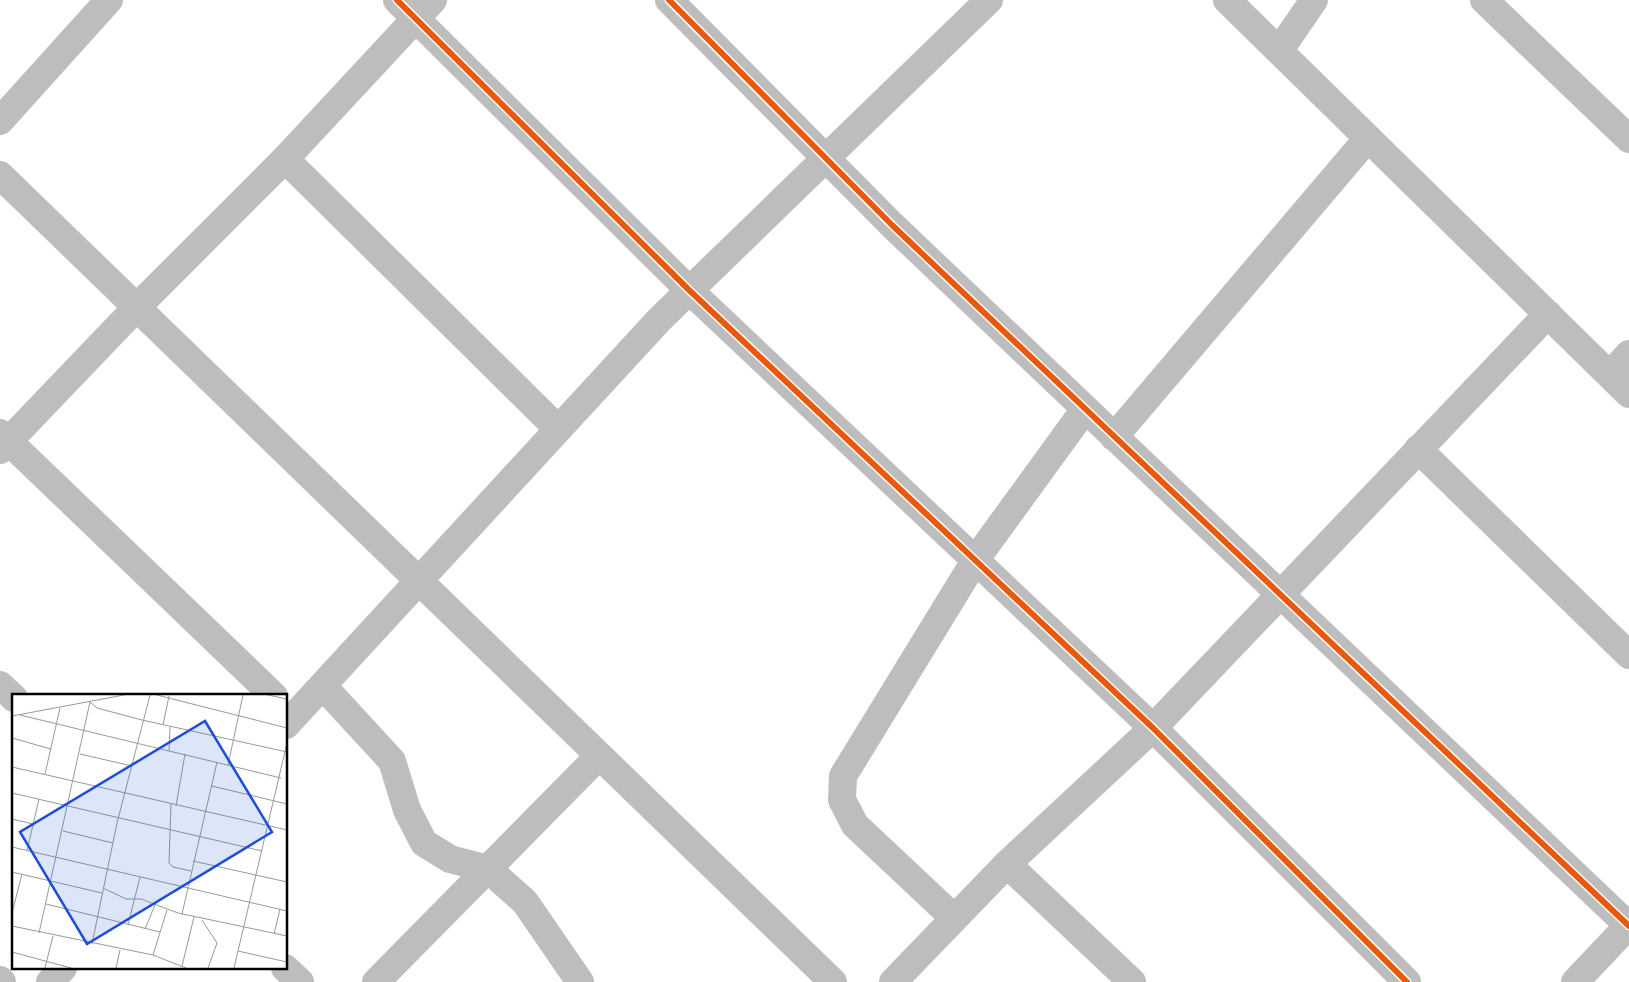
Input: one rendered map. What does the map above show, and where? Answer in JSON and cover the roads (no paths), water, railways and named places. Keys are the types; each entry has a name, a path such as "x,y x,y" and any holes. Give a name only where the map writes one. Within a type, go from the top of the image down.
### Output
{"street":[{"path":"0,121 110,0"},
{"path":"397,0 424,10 689,290 1153,728 1408,982"},
{"path":"669,0 892,225 1629,926 1575,982"},
{"path":"1227,0 1629,394"},
{"path":"1279,50 1314,0"},
{"path":"1484,0 1629,139"},
{"path":"289,716 323,686 558,428 689,290 981,3"},
{"path":"272,694 3,442 285,159 424,10"},
{"path":"1114,437 1368,138"},
{"path":"285,159 558,428"},
{"path":"0,175 833,982"},
{"path":"893,982 1007,864 1153,728 1548,314"},
{"path":"1610,375 1629,354"},
{"path":"954,918 855,825 842,800 843,776 976,559 1085,409"},
{"path":"1418,449 1629,655"},
{"path":"0,684 12,696"},
{"path":"323,686 392,761 407,810 424,843 450,859 488,869 526,902 580,982"},
{"path":"376,982 599,756"},
{"path":"1007,864 1132,982"},
{"path":"50,982 61,970"},
{"path":"288,970 300,982"}]}
